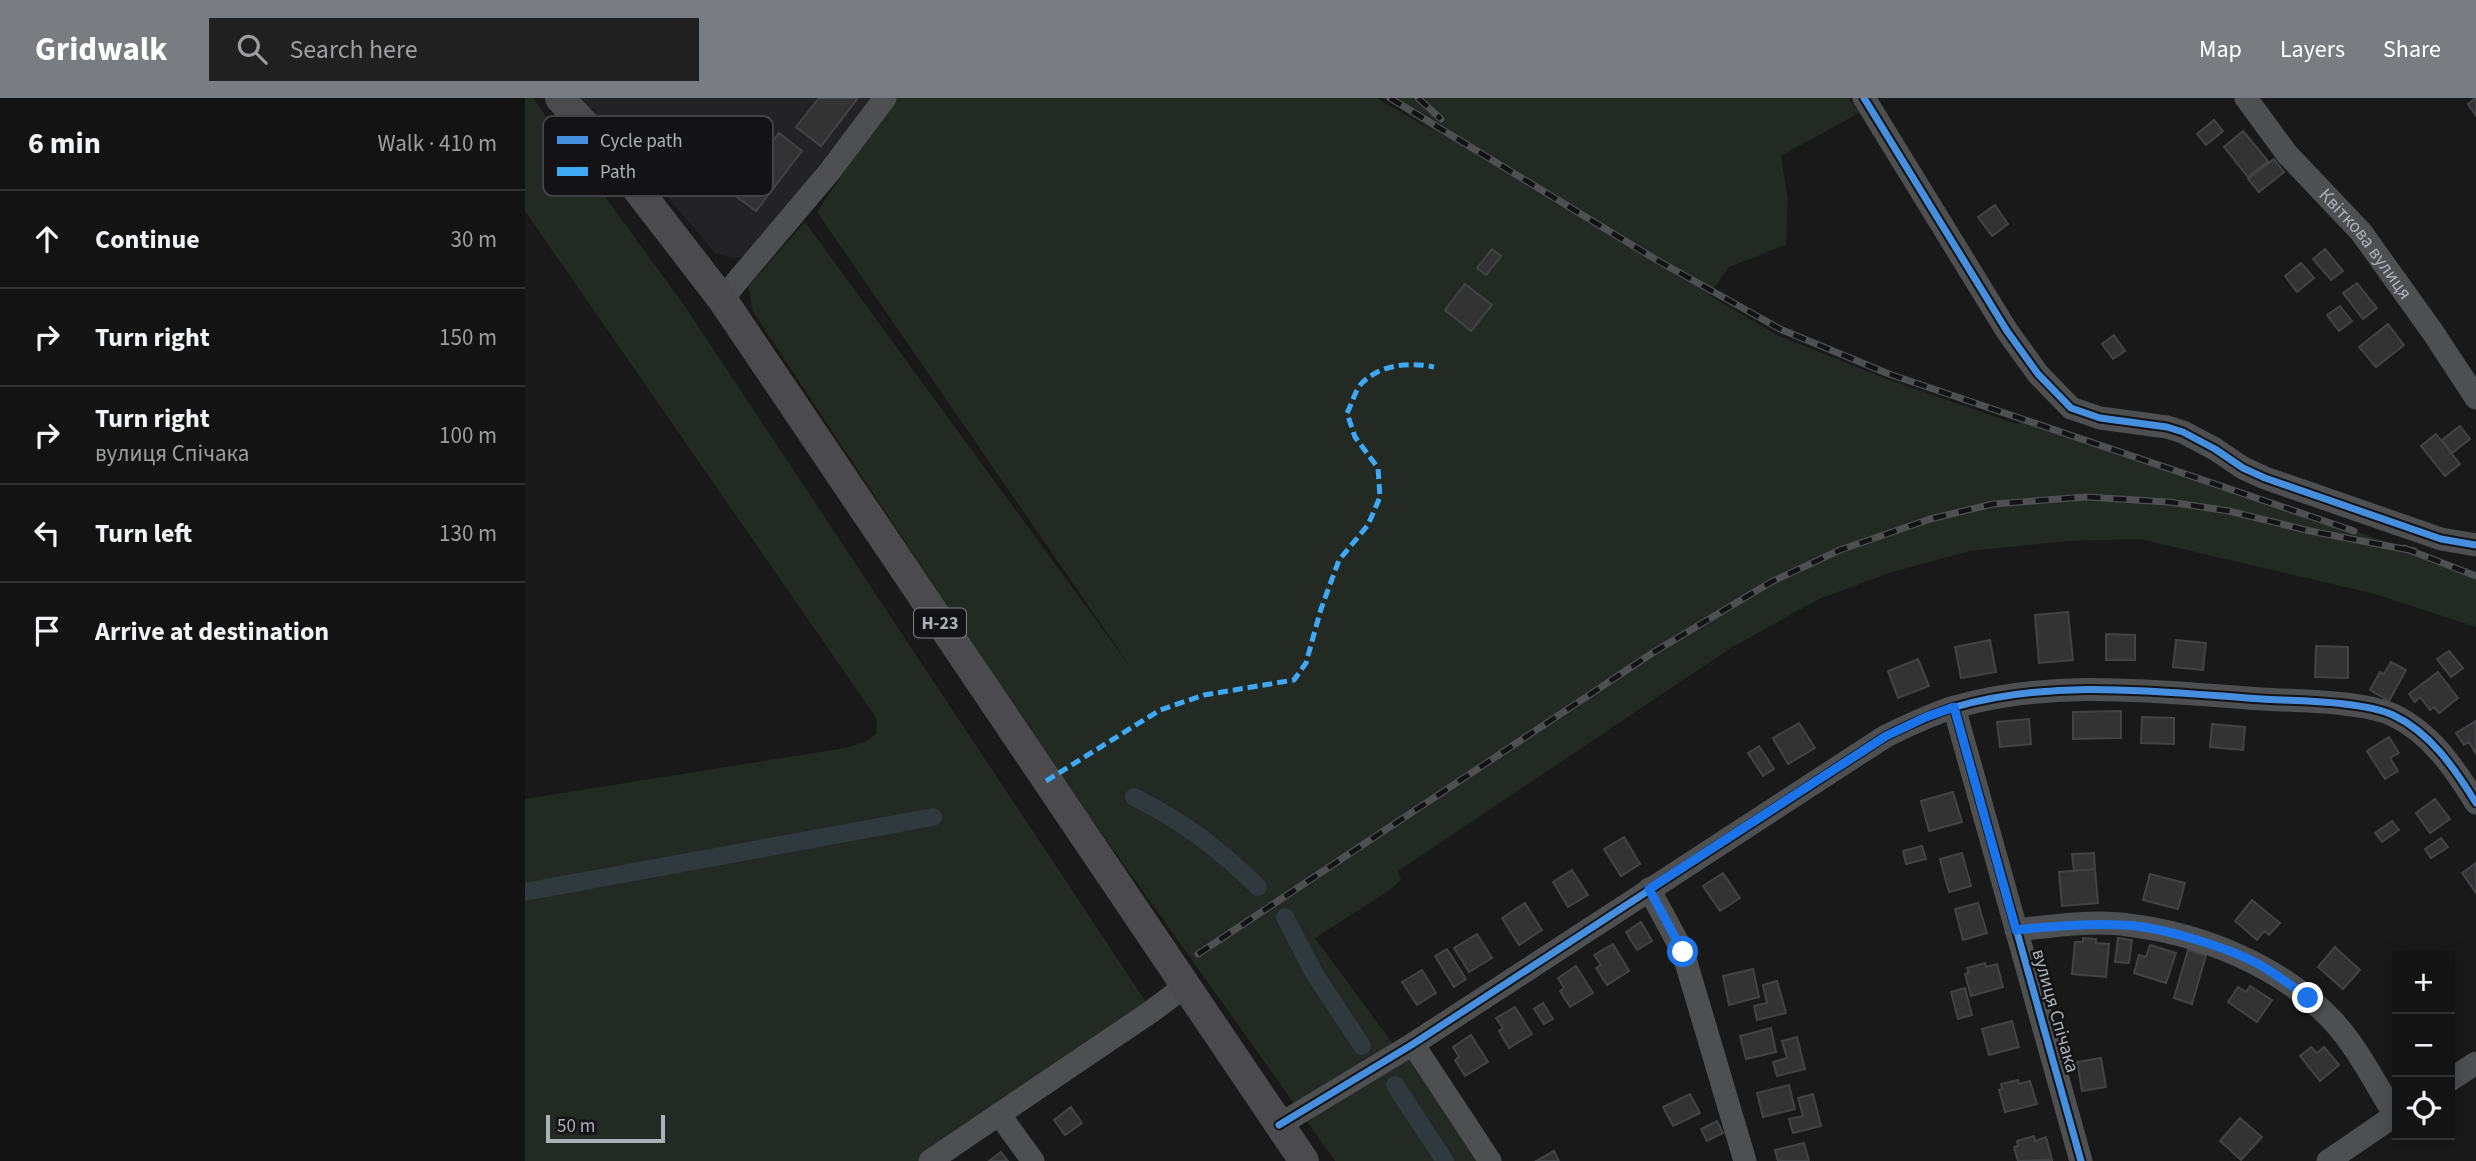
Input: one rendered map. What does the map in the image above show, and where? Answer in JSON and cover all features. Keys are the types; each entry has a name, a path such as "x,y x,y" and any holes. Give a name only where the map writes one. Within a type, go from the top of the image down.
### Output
{"main road":[{"name":"Н-23","path":"560,98 576,116"},
{"name":"Н-23","path":"642,196 722,299 1304,1161"}],"street":[{"path":"722,299 830,171 885,98"},
{"path":"1864,98 2007,331 2038,374 2071,408 2100,418 2167,427 2183,432 2265,478 2441,538 2476,545"},
{"name":"Квіткова вулиця","path":"2246,98 2287,154 2361,232 2476,398"},
{"path":"1279,1125 1413,1044 1886,736 1954,707 2007,695 2091,688 2307,701 2359,707 2392,714 2428,740 2460,777 2476,803"},
{"name":"вулиця Спічака","path":"1954,707 2081,1161"},
{"path":"1649,889 1683,952 1745,1161"},
{"path":"2016,930 2050,926 2127,925 2168,933 2245,957 2275,974 2334,1022 2392,1109"},
{"path":"930,1161 1185,986"},
{"path":"1413,1044 1490,1161"},
{"path":"2455,1077 2476,1063"},
{"path":"999,1114 1033,1161"},
{"path":"2328,1161 2392,1118"}],"shaded area":[{"path":"525,98 533,98 546,116 543,116 543,196 604,196 684,305 1152,1011 930,1161 525,1161 525,799 845,748 865,742 876,734 877,719 525,211"},
{"path":"582,98 873,98 745,256 733,258 715,253 666,196 773,196 773,116 597,116"},
{"path":"894,98 1377,98 1442,136 1383,98 1849,98 1859,113 1781,156 1788,199 1786,245 1729,267 1709,295 1777,335 1887,379 2017,424 2026,421 2414,551 2476,576 2476,627 2375,594 2140,539 2068,541 1970,551 1889,573 1819,599 1731,648 1398,871 1401,880 1390,890 1315,938 1399,1052 1413,1044 1491,1161 1335,1161 1053,765 753,312 748,287 805,222 1134,672 817,212"}],"building":[{"path":"819,98 858,98 821,146 796,127"},
{"path":"2476,98 2476,116 2468,104"},
{"path":"2214,120 2223,131 2206,145 2197,134"},
{"path":"2243,131 2268,161 2248,177 2224,147"},
{"path":"779,133 802,151 773,189 773,141"},
{"path":"2274,159 2284,172 2259,192 2248,179"},
{"path":"736,196 768,196 756,211"},
{"path":"1995,205 2008,224 1992,236 1978,217"},
{"path":"1492,249 1501,256 1486,275 1477,268"},
{"path":"2325,249 2343,271 2331,280 2313,259"},
{"path":"2301,263 2314,278 2297,292 2285,276"},
{"path":"2357,283 2377,308 2363,319 2343,293"},
{"path":"1465,284 1492,305 1471,331 1445,310"},
{"path":"2340,306 2352,321 2339,331 2327,315"},
{"path":"2388,324 2404,345 2376,367 2359,347"},
{"path":"2114,335 2125,351 2113,359 2102,344"},
{"path":"2460,426 2470,439 2452,453 2442,440"},
{"path":"2436,434 2460,464 2445,476 2421,446"},
{"path":"2068,612 2073,660 2039,663 2035,615"},
{"path":"2106,634 2135,635 2135,660 2106,660"},
{"path":"1990,640 1996,672 1961,678 1955,647"},
{"path":"2176,640 2206,643 2203,670 2173,667"},
{"path":"2316,646 2348,647 2348,678 2315,677"},
{"path":"2449,651 2463,668 2451,677 2437,659"},
{"path":"1918,659 1929,686 1898,698 1888,671"},
{"path":"2391,662 2406,670 2389,701 2370,690 2380,672 2384,674"},
{"path":"2438,672 2458,698 2439,713 2434,707 2430,710 2420,697 2415,702 2409,694"},
{"path":"2121,711 2121,738 2073,739 2073,712"},
{"path":"2142,717 2174,718 2174,744 2141,743"},
{"path":"2029,719 2031,744 2000,747 1997,722"},
{"path":"2476,721 2476,754 2469,742 2464,745 2456,733"},
{"path":"1799,723 1815,748 1788,764 1773,738"},
{"path":"2212,724 2245,727 2243,750 2210,747"},
{"path":"2389,737 2399,753 2390,758 2398,771 2385,779 2367,751"},
{"path":"1759,746 1774,769 1763,776 1748,753"},
{"path":"1953,792 1962,822 1929,831 1921,801"},
{"path":"2435,799 2450,819 2430,833 2416,813"},
{"path":"2392,821 2399,830 2382,842 2375,833"},
{"path":"1624,837 1640,864 1621,876 1604,849"},
{"path":"2441,838 2448,847 2431,858 2425,849"},
{"path":"1922,846 1926,859 1906,864 1903,851"},
{"path":"1962,853 1971,886 1949,892 1940,859"},
{"path":"2094,853 2095,869 2074,871 2072,854"},
{"path":"2476,863 2476,893 2462,873"},
{"path":"2095,869 2098,903 2062,906 2059,872"},
{"path":"1572,870 1588,895 1568,907 1553,882"},
{"path":"1723,873 1740,898 1720,911 1703,886"},
{"path":"2150,874 2185,883 2178,909 2143,900"},
{"path":"2252,900 2280,923 2269,935 2264,931 2257,940 2235,921"},
{"path":"1525,903 1542,930 1519,945 1502,918"},
{"path":"1978,903 1987,933 1963,940 1955,909"},
{"path":"1641,922 1652,941 1637,950 1626,932"},
{"path":"1477,934 1492,958 1469,972 1454,948"},
{"path":"2083,938 2109,944 2106,977 2072,974 2075,942 2083,942"},
{"path":"2118,938 2132,940 2129,963 2115,962"},
{"path":"1613,944 1629,971 1607,985 1596,968 1601,965 1594,955"},
{"path":"2150,945 2176,953 2166,983 2134,973 2139,955 2146,957"},
{"path":"2335,947 2360,970 2343,989 2318,967"},
{"path":"1447,949 1466,979 1454,987 1435,956"},
{"path":"2188,950 2206,955 2192,1004 2174,998"},
{"path":"1985,963 1986,967 1997,964 2003,987 1971,996 1965,974 1969,972 1967,968"},
{"path":"1576,966 1593,993 1570,1007 1560,991 1564,988 1558,978"},
{"path":"1753,969 1759,997 1729,1005 1723,976"},
{"path":"1422,970 1436,993 1417,1005 1402,982"},
{"path":"1777,981 1786,1013 1757,1020 1754,1006 1767,1003 1763,985"},
{"path":"2250,986 2272,1000 2257,1022 2228,1002 2238,987 2246,992"},
{"path":"1965,988 1972,1015 1958,1019 1951,992"},
{"path":"1543,1003 1553,1019 1544,1024 1534,1009"},
{"path":"1515,1007 1532,1034 1509,1048 1499,1031 1503,1028 1496,1018"},
{"path":"2012,1021 2019,1047 1989,1055 1982,1029"},
{"path":"1771,1028 1776,1052 1746,1059 1740,1036"},
{"path":"1471,1035 1488,1062 1465,1076 1455,1060 1459,1057 1453,1047"},
{"path":"1797,1037 1805,1069 1777,1076 1773,1062 1787,1058 1782,1041"},
{"path":"2311,1047 2317,1053 2324,1047 2339,1065 2320,1081 2300,1056"},
{"path":"2101,1058 2106,1087 2082,1091 2077,1062"},
{"path":"2018,1080 2019,1084 2030,1081 2037,1104 2005,1112 1999,1090 2002,1089 2001,1084"},
{"path":"1789,1085 1795,1109 1763,1117 1757,1093"},
{"path":"1690,1094 1700,1113 1673,1126 1663,1107"},
{"path":"1813,1094 1821,1126 1793,1133 1789,1119 1803,1116 1798,1098"},
{"path":"1071,1107 1082,1123 1065,1135 1054,1120"},
{"path":"2240,1118 2262,1137 2241,1160 2220,1141"},
{"path":"1717,1121 1723,1133 1707,1141 1701,1129"},
{"path":"2034,1136 2035,1141 2046,1137 2052,1160 2018,1161 2014,1147 2018,1146 2017,1141"},
{"path":"1804,1143 1809,1161 1778,1161 1775,1150"},
{"path":"1554,1151 1559,1161 1536,1161"},
{"path":"1001,1152 1008,1161 989,1161"}],"waterway":[{"path":"1134,797 1200,837 1258,887"},
{"path":"525,892 933,817"},
{"path":"1285,917 1314,973 1362,1046"},
{"path":"1395,1085 1445,1161"}],"railway":[{"path":"1390,98 1655,259 1780,329 1889,374 2354,531"},
{"path":"1418,98 1441,119"},
{"path":"1198,954 1654,652 1771,582 1840,550 1930,519 1993,504 2086,497 2169,502 2229,511 2310,531 2414,551"},
{"path":"2404,548 2476,576"}],"marked path":[{"path":"1046,781 1160,710 1204,695 1294,680 1306,663 1321,609 1339,560 1368,525 1380,497 1378,468 1355,437 1347,413 1355,393 1362,383 1387,368 1406,365 1434,367"}],"cycle path":[{"path":"1864,98 2007,331 2038,374 2071,408 2100,418 2167,427 2183,432 2265,478 2441,539 2476,545"},
{"path":"1279,1125 1413,1044 1886,736 1955,707 1993,698 2069,690 2146,691 2329,702 2365,707 2393,715 2419,732 2451,765 2476,803"},
{"path":"1954,707 2081,1161"}],"route":[{"path":"1683,952 1649,889 1886,736 1954,707 2016,930 2050,926 2127,925 2168,933 2245,957 2275,974 2308,998"}]}
